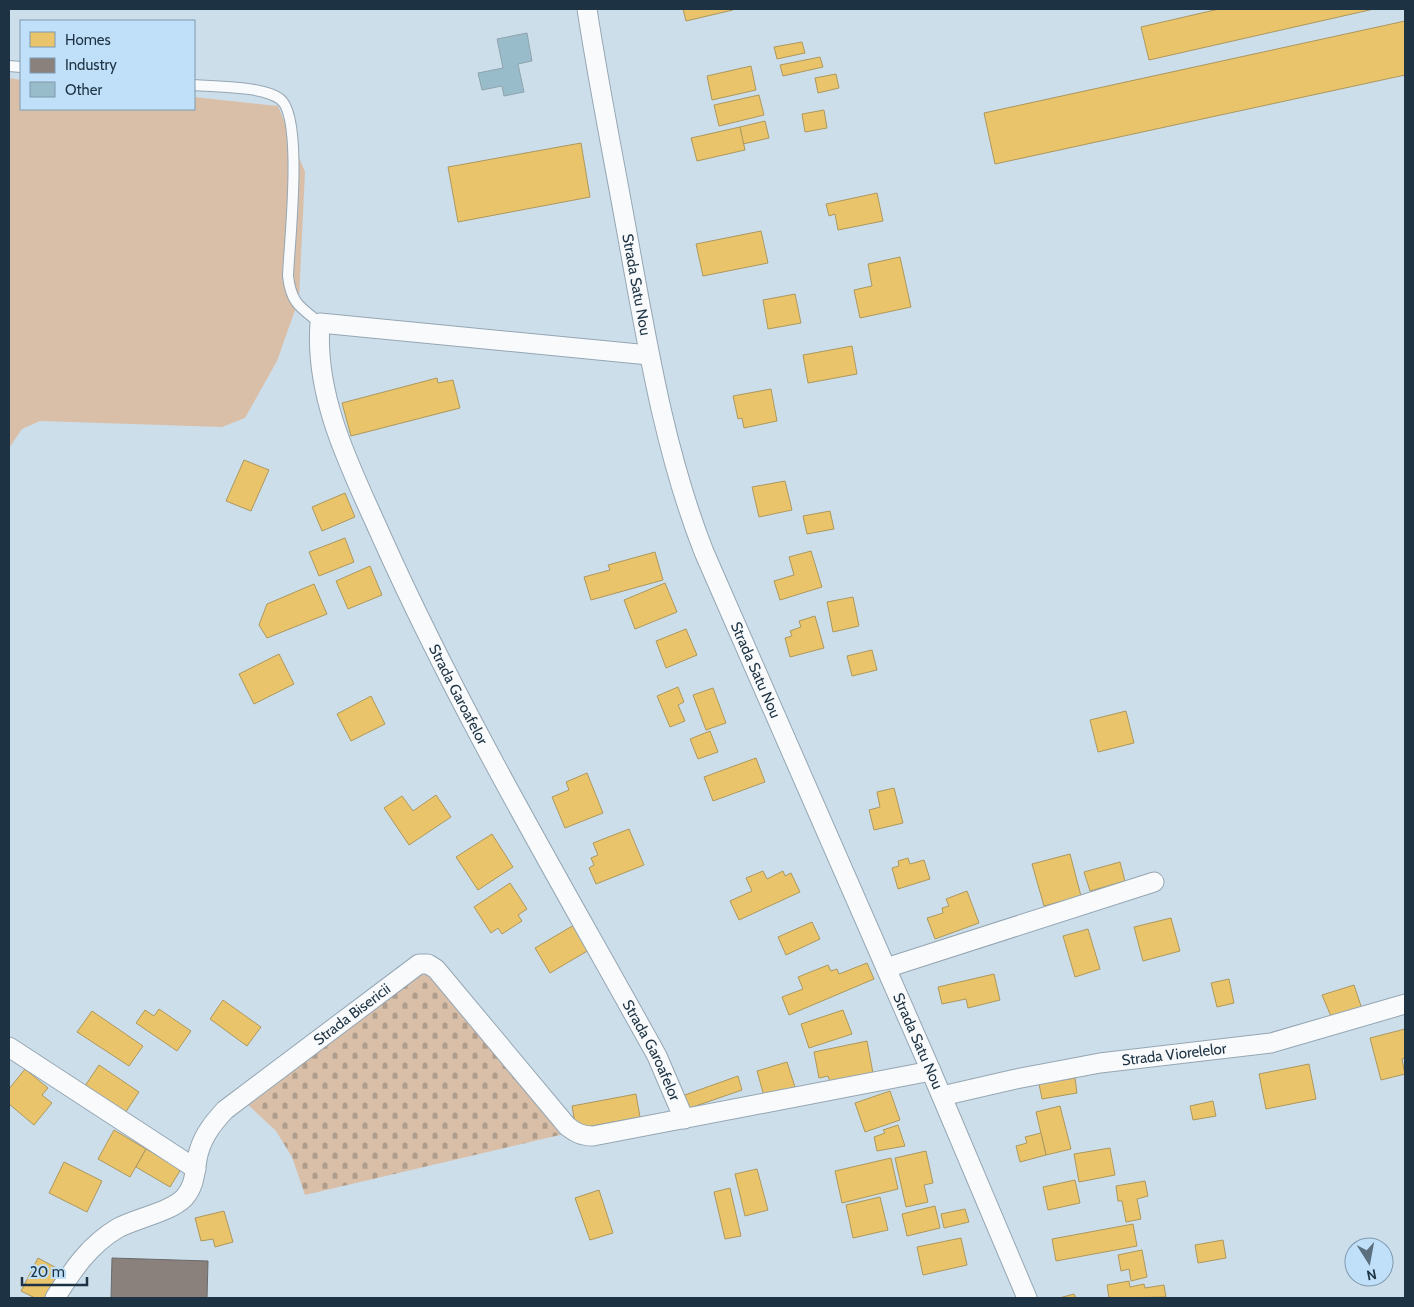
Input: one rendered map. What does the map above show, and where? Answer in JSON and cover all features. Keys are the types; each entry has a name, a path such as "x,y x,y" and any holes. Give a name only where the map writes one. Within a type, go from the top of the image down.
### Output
{"street":[{"name":"Strada Satu Nou","path":"587,9 650,355 674,464 693,524 942,1096 1027,1298"},
{"path":"320,323 650,355"},
{"name":"Strada Garoafelor","path":"320,323 318,347 323,383 337,433 410,600 446,671 657,1056 684,1119 931,1071"},
{"path":"886,968 1154,882"},
{"name":"Strada Bisericii","path":"55,1298 78,1262 98,1242 119,1228 183,1199 191,1189 204,1138 212,1123 225,1110 419,964 428,964 436,969 567,1126 576,1133 593,1136 684,1119"},
{"name":"Strada Viorelelor","path":"942,1096 1016,1079 1100,1063 1271,1043 1405,1004"},
{"path":"9,1047 196,1169"}],"lane":[{"path":"195,85 269,93 282,100 288,109 293,127 294,161 288,276 290,295 302,310 320,323"}],"green space":[{"path":"9,78 20,80 20,110 195,110 195,97 278,106 305,172 299,299 277,361 245,418 222,427 40,421 22,429 9,448"},
{"path":"430,974 564,1134 305,1195 292,1157 276,1131 246,1103 420,975"}],"building: Homes":[{"path":"683,9 732,9 733,10 686,21"},
{"path":"1219,9 1374,9 1149,60 1141,27"},
{"path":"1405,21 1405,75 995,164 984,113"},
{"path":"802,42 805,53 777,59 774,47"},
{"path":"820,57 823,67 783,76 780,65"},
{"path":"751,66 756,90 712,100 707,76"},
{"path":"836,74 839,88 818,93 815,78"},
{"path":"759,95 764,115 719,126 714,105"},
{"path":"824,110 827,128 805,132 802,114"},
{"path":"765,121 769,138 743,144 740,127"},
{"path":"740,127 745,150 697,161 691,138"},
{"path":"581,143 590,197 458,222 448,167"},
{"path":"877,193 883,221 838,230 835,214 829,216 826,204"},
{"path":"761,231 768,263 703,276 696,244"},
{"path":"900,257 911,307 860,318 854,290 872,286 868,264"},
{"path":"795,294 801,323 768,329 763,300"},
{"path":"852,346 857,374 808,383 803,355"},
{"path":"437,378 438,383 453,380 460,408 351,436 342,403"},
{"path":"771,389 777,421 744,428 742,418 738,419 733,396"},
{"path":"244,460 269,470 251,511 226,501"},
{"path":"785,481 792,510 759,517 752,487"},
{"path":"345,493 355,517 322,531 312,507"},
{"path":"830,511 834,529 807,534 803,516"},
{"path":"345,538 354,562 319,576 309,552"},
{"path":"811,551 822,587 780,600 774,581 794,575 789,557"},
{"path":"655,552 663,580 591,600 584,577 610,570 608,565"},
{"path":"370,566 382,595 348,609 336,581"},
{"path":"665,583 677,612 635,629 624,600"},
{"path":"314,584 327,614 267,638 259,625 267,604"},
{"path":"853,597 859,626 833,632 827,602"},
{"path":"815,616 824,648 790,657 785,638 792,636 790,631 801,627 799,621"},
{"path":"686,629 697,655 666,668 656,641"},
{"path":"872,650 877,670 852,676 847,656"},
{"path":"279,654 294,684 254,704 239,674"},
{"path":"678,687 684,702 678,705 685,721 670,727 657,696"},
{"path":"713,688 726,723 706,730 693,695"},
{"path":"371,696 385,724 351,741 337,714"},
{"path":"1126,711 1134,743 1098,752 1090,720"},
{"path":"710,731 718,752 698,759 690,739"},
{"path":"756,758 765,782 713,801 704,777"},
{"path":"587,773 603,813 565,828 552,797 569,790 566,782"},
{"path":"894,788 903,823 874,830 869,810 880,807 877,792"},
{"path":"436,795 451,817 409,845 384,808 402,796 413,811"},
{"path":"629,829 644,865 596,884 589,868 594,865 591,858 598,855 593,843"},
{"path":"492,834 513,867 478,890 456,857"},
{"path":"1070,854 1081,896 1044,906 1032,864"},
{"path":"908,858 910,864 924,860 930,879 898,889 892,868 899,866 898,861"},
{"path":"1120,862 1125,881 1090,891 1084,872"},
{"path":"763,871 767,879 783,871 785,876 791,873 800,892 739,920 730,901 752,891 746,878"},
{"path":"510,883 527,909 518,915 522,921 502,934 498,928 491,933 474,907"},
{"path":"967,891 979,923 935,939 927,918 943,913 942,908 949,906 946,899"},
{"path":"1171,918 1180,951 1143,961 1134,927"},
{"path":"812,922 820,939 786,955 778,937"},
{"path":"574,925 589,950 550,973 535,948"},
{"path":"1088,929 1100,969 1075,977 1063,936"},
{"path":"867,963 874,979 789,1015 782,997 803,989 798,977 828,965 831,971 837,969 839,974"},
{"path":"994,974 1000,1000 968,1008 966,999 942,1004 938,987"},
{"path":"1229,979 1234,1003 1217,1007 1211,983"},
{"path":"1354,985 1363,1012 1333,1021 1322,995"},
{"path":"223,1000 261,1027 247,1046 210,1019"},
{"path":"159,1009 191,1031 177,1051 136,1023 145,1010 154,1016"},
{"path":"843,1010 852,1034 809,1048 801,1024"},
{"path":"92,1011 143,1046 129,1066 77,1032"},
{"path":"1405,1029 1405,1058 1402,1059 1405,1074 1381,1080 1370,1038"},
{"path":"867,1041 873,1073 830,1082 828,1076 819,1078 814,1052"},
{"path":"787,1062 795,1087 764,1096 757,1071"},
{"path":"1309,1064 1316,1099 1266,1109 1259,1074"},
{"path":"99,1065 139,1092 125,1113 85,1086"},
{"path":"25,1069 48,1088 42,1095 52,1103 34,1125 9,1104 9,1089"},
{"path":"738,1076 742,1090 687,1109 682,1096"},
{"path":"1075,1078 1077,1093 1042,1099 1039,1084"},
{"path":"890,1091 900,1120 865,1132 855,1103"},
{"path":"636,1094 640,1117 576,1129 572,1106"},
{"path":"1213,1101 1216,1116 1193,1120 1190,1106"},
{"path":"1060,1106 1071,1149 1046,1155 1036,1112"},
{"path":"898,1125 905,1146 877,1151 874,1137 885,1133 883,1130"},
{"path":"114,1130 146,1149 130,1177 98,1159"},
{"path":"1041,1133 1046,1155 1020,1162 1016,1146 1027,1143 1025,1137"},
{"path":"1110,1148 1115,1175 1079,1182 1074,1154"},
{"path":"146,1149 181,1169 170,1187 136,1167"},
{"path":"926,1151 933,1183 924,1185 928,1202 906,1207 895,1158"},
{"path":"891,1158 898,1189 842,1203 835,1171"},
{"path":"64,1162 102,1181 87,1212 49,1193"},
{"path":"757,1169 768,1210 745,1216 735,1174"},
{"path":"1075,1180 1080,1203 1048,1210 1043,1187"},
{"path":"1145,1181 1148,1196 1137,1199 1141,1219 1126,1222 1122,1201 1118,1201 1116,1186"},
{"path":"730,1188 741,1236 725,1239 714,1192"},
{"path":"599,1190 613,1233 590,1240 575,1198"},
{"path":"880,1197 888,1230 853,1238 846,1205"},
{"path":"935,1206 940,1228 907,1236 902,1214"},
{"path":"965,1209 969,1222 944,1228 941,1214"},
{"path":"224,1211 233,1242 215,1247 213,1239 201,1241 195,1218"},
{"path":"1133,1224 1137,1246 1056,1261 1052,1239"},
{"path":"961,1238 967,1265 923,1275 917,1247"},
{"path":"1223,1240 1226,1258 1198,1263 1195,1245"},
{"path":"1142,1250 1147,1277 1131,1281 1129,1269 1121,1271 1118,1255"},
{"path":"38,1258 62,1271 47,1298 35,1298 21,1291"},
{"path":"1129,1281 1130,1287 1144,1284 1145,1288 1164,1285 1166,1297 1109,1298 1107,1285"},
{"path":"1074,1294 1076,1298 1059,1298"}],"building: Industry":[{"path":"112,1258 208,1261 207,1298 111,1298"}],"building: Other":[{"path":"527,33 532,61 518,64 524,92 504,96 502,86 482,90 478,73 503,68 497,39"}]}
